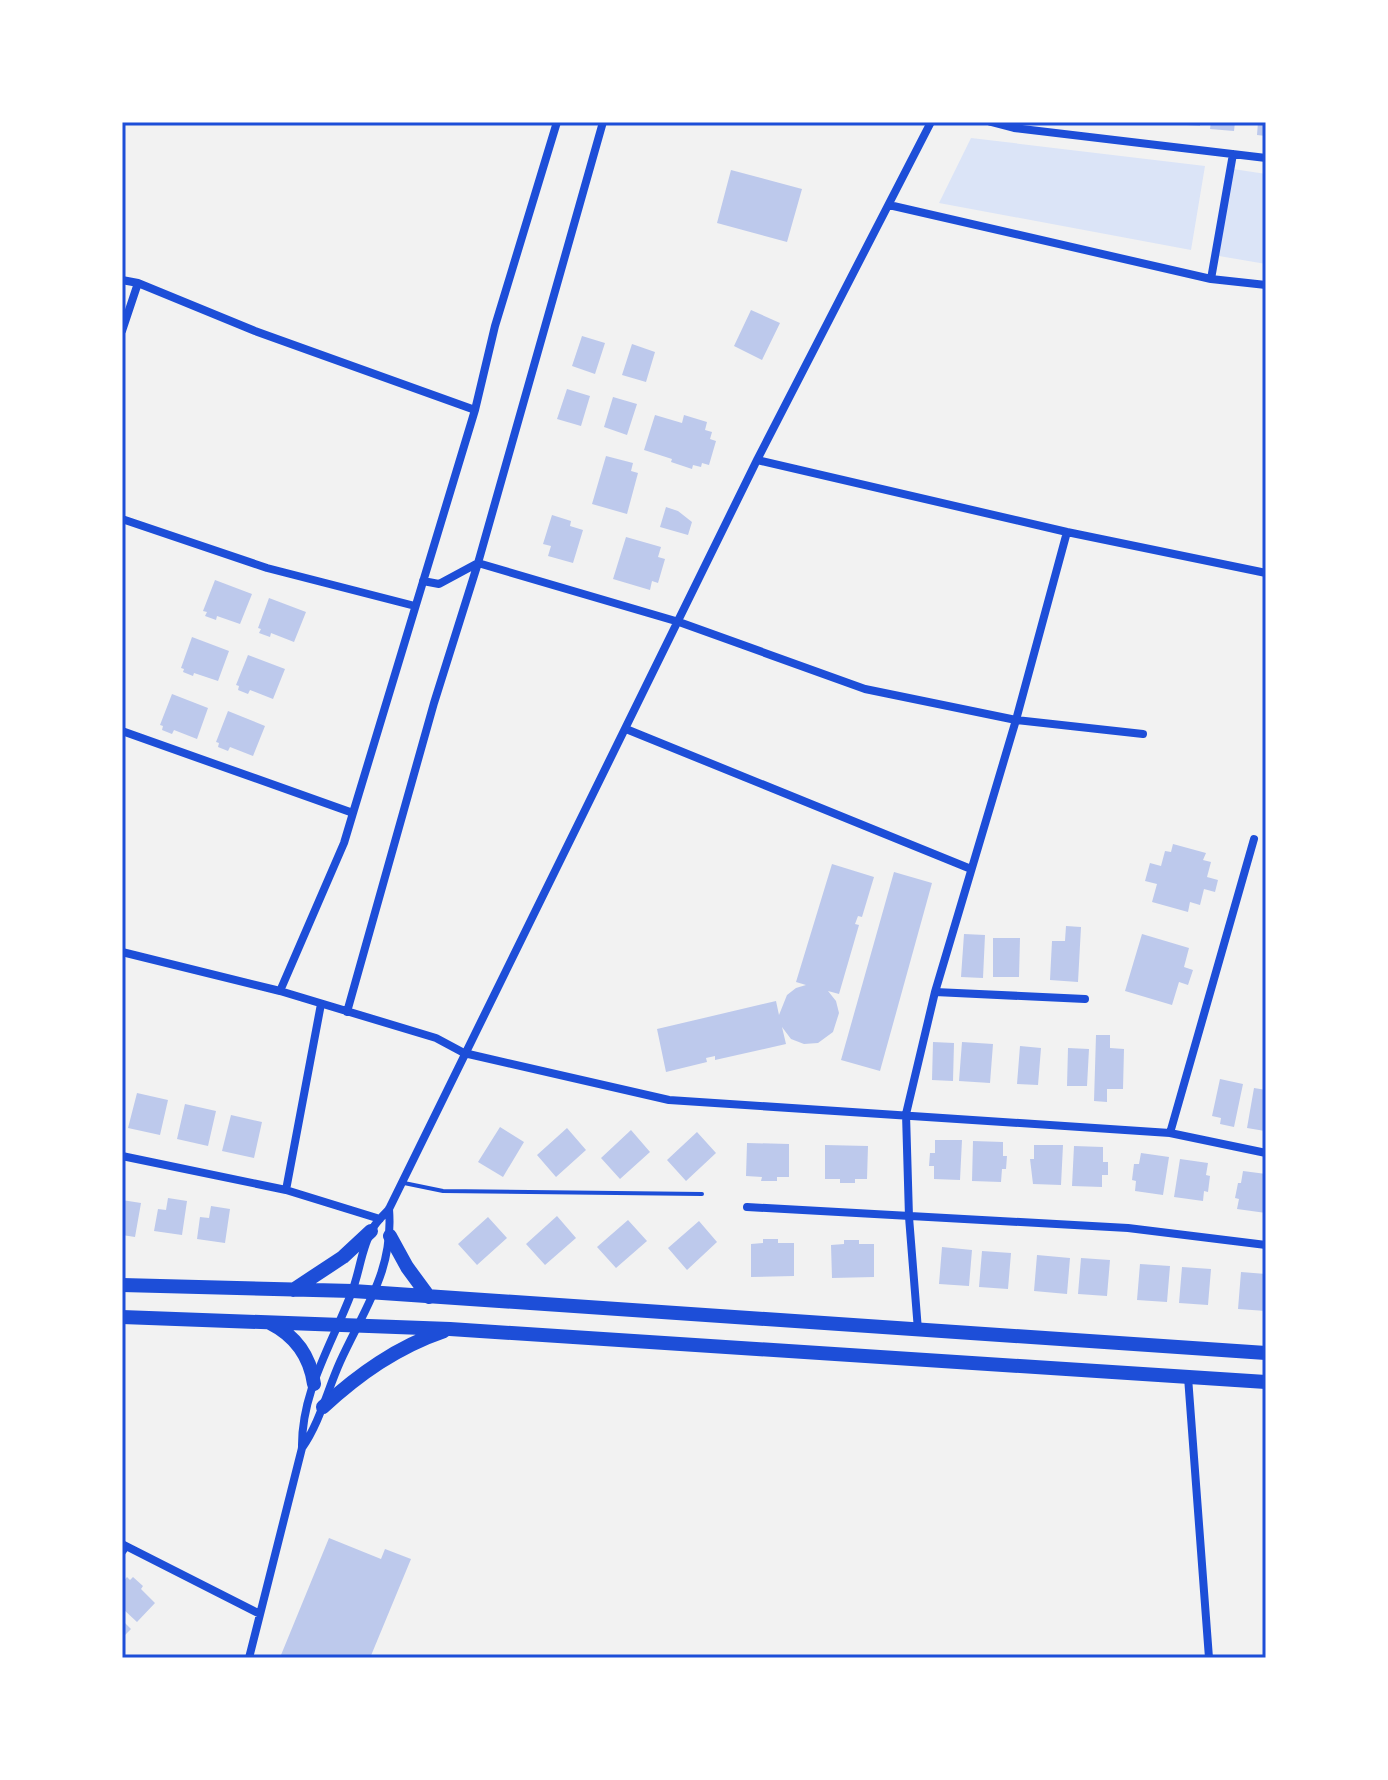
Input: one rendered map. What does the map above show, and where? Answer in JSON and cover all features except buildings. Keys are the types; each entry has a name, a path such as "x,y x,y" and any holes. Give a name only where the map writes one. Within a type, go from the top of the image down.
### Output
{"main road":[{"path":"293,1290 343,1257 376,1225"},
{"path":"390,1236 429,1297"},
{"path":"122,1285 353,1291 1266,1353"},
{"path":"122,1317 450,1329 1266,1382"},
{"path":"266,1321 286,1333 302,1349 308,1359 314,1384"},
{"path":"323,1407 343,1388 385,1358 450,1329"}],"street":[{"path":"280,991 344,843 475,410 495,326 557,122"},
{"path":"347,1012 603,122"},
{"path":"249,1658 302,1448 302,1427 314,1384 323,1355 353,1291 376,1225 389,1209 757,460 931,122"},
{"path":"991,122 1014,128 1266,158"},
{"path":"1211,279 1233,154"},
{"path":"889,205 1211,279 1266,285"},
{"path":"122,280 138,283 255,331 475,410"},
{"path":"122,331 138,283"},
{"path":"757,460 1067,532 1266,573"},
{"path":"122,519 267,568 415,606"},
{"path":"918,1331 909,1217 906,1114 935,992 1016,720 1067,532"},
{"path":"423,581 439,584 478,563 679,622 865,689 1016,720 1143,734"},
{"path":"626,729 971,869"},
{"path":"122,731 353,813"},
{"path":"1170,1133 1254,839"},
{"path":"122,952 280,991 436,1038 464,1053 669,1100 1170,1133 1266,1153"},
{"path":"935,992 1085,999"},
{"path":"286,1190 321,1004"},
{"path":"122,1156 286,1190 376,1225"},
{"path":"747,1207 1128,1228 1266,1245"},
{"path":"302,1448 313,1432 358,1324 376,1293 390,1236 389,1209"},
{"path":"1188,1377 1209,1658"},
{"path":"124,1549 260,1614"}],"lane":[{"path":"401,1182 443,1191 702,1194"}],"shaded area":[{"path":"971,138 1205,166 1191,250 939,203"},
{"path":"1233,169 1266,174 1266,264 1219,256"}]}
